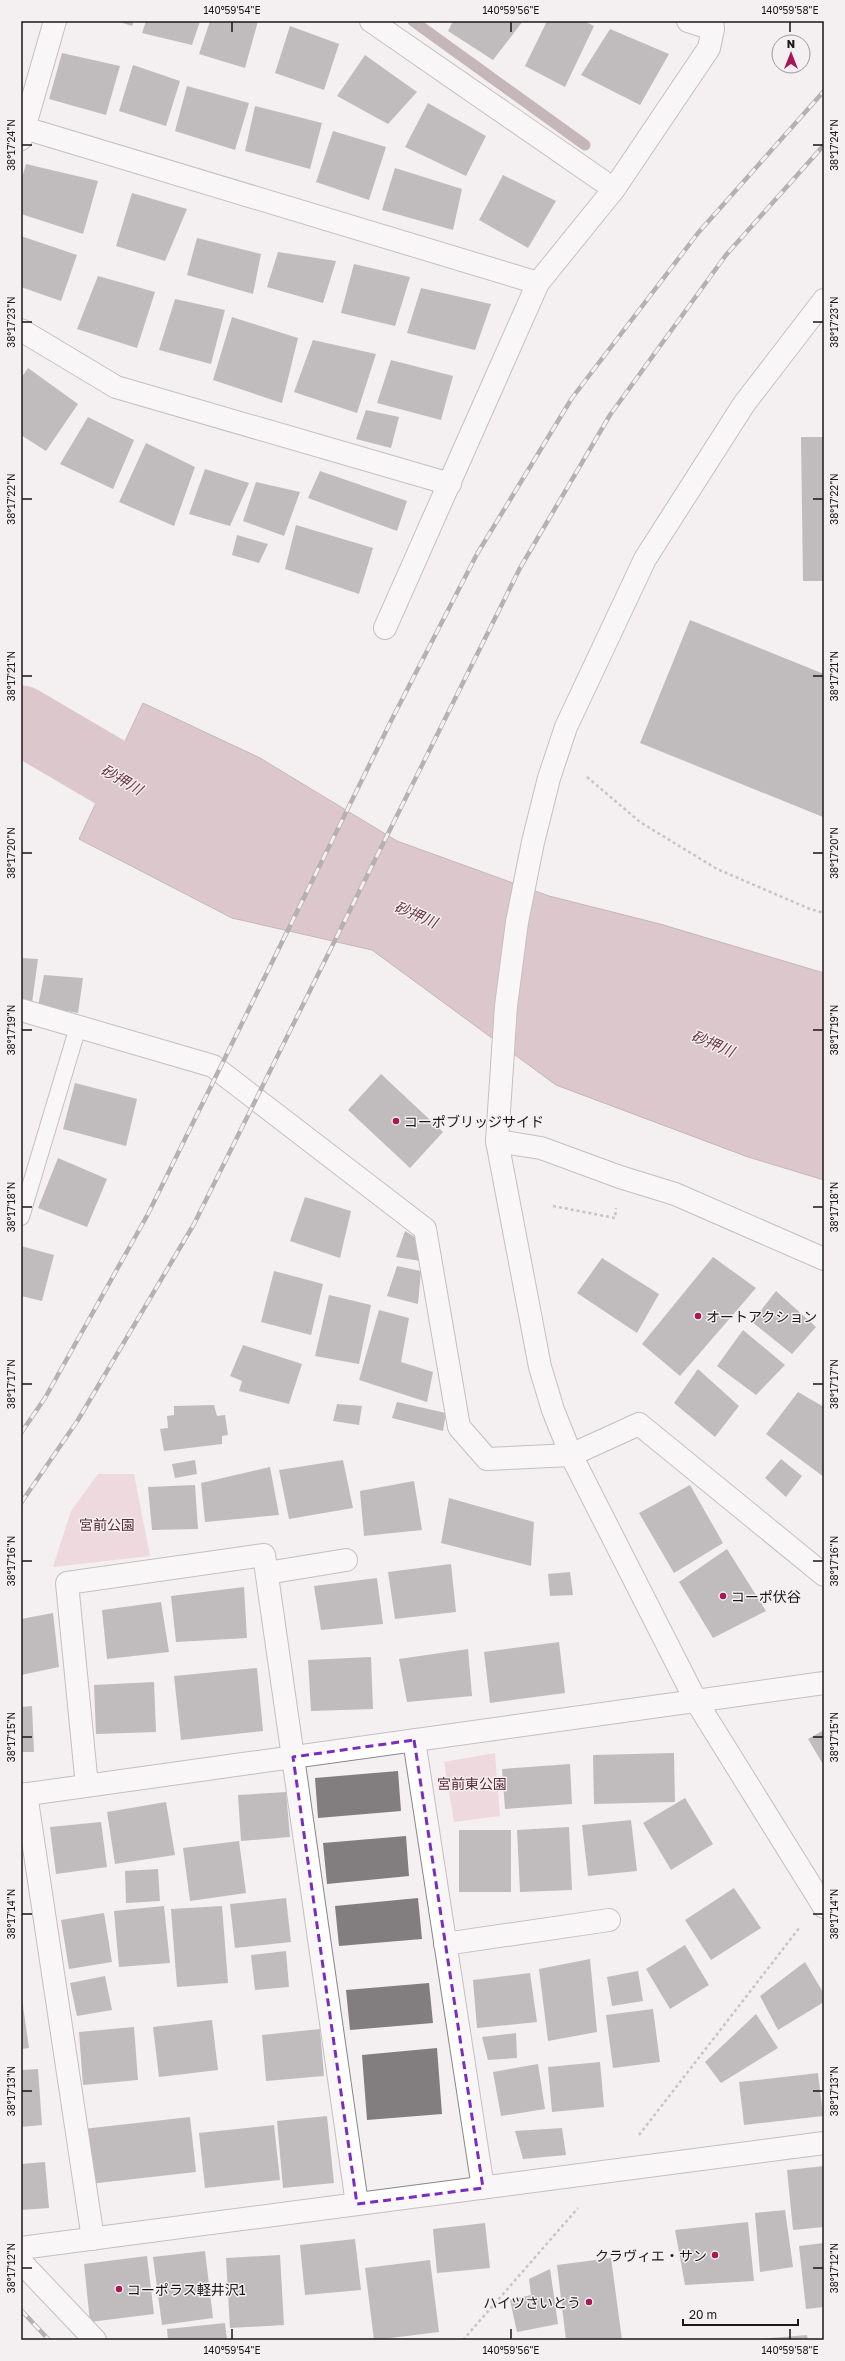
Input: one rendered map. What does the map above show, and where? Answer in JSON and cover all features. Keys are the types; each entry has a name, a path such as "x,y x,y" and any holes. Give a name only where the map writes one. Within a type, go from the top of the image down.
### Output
{"street":[{"path":"55,21 22,131 538,284"},
{"path":"371,21 614,189"},
{"path":"385,628 538,284 614,189 709,48 712,25 688,21"},
{"path":"824,300 744,404 645,559 566,727 549,778 533,842 517,922 506,1006 497,1141 540,1368 571,1455 696,1701 824,1907"},
{"path":"21,330 116,387 450,484"},
{"path":"21,1010 213,1066 425,1229 459,1427 487,1458 571,1455 639,1424 824,1575"},
{"path":"497,1141 541,1148 620,1177 675,1194 824,1259"},
{"path":"87,1786 67,1583 264,1555 357,2204"},
{"path":"267,1572 346,1560"},
{"path":"93,2239 24,1795 824,1683"},
{"path":"414,1740 483,2188"},
{"path":"445,1944 610,1920"},
{"path":"21,2248 824,2143"},
{"path":"21,2262 95,2340"}],"lane":[{"path":"21,1217 78,1027"}],"path":[{"path":"587,777 640,822 717,869 810,909 824,913"},
{"path":"553,1206 614,1218"},
{"path":"610,2171 803,1923"},
{"path":"463,2340 579,2207"}],"highlighted area":[{"path":"414,1740 483,2188 357,2204 293,1757"}],"green space":[{"name":"宮前公園","path":"98,1474 134,1474 150,1556 53,1567 71,1511"},
{"name":"宮前東公園","path":"495,1753 500,1816 454,1822 444,1762"}],"water":[{"path":"143,703 260,758 397,841 549,896 660,924 824,973 824,1180 748,1157 556,1085 372,950 232,918 79,839"}],"building":[{"path":"117,21 134,21 132,26"},
{"path":"146,21 200,21 192,45 142,33"},
{"path":"210,21 258,21 245,68 199,54"},
{"path":"453,21 523,21 493,60 448,31"},
{"path":"547,21 584,21 594,26 565,87 525,66"},
{"path":"290,26 339,44 324,90 275,73"},
{"path":"610,29 669,54 640,105 581,75"},
{"path":"62,53 120,66 106,115 49,99"},
{"path":"365,55 417,92 388,124 337,96"},
{"path":"133,65 180,81 166,126 119,111"},
{"path":"187,86 249,103 235,150 175,131"},
{"path":"428,103 486,136 466,176 405,147"},
{"path":"255,106 322,123 310,169 245,151"},
{"path":"333,131 386,147 369,200 316,182"},
{"path":"26,164 98,181 83,234 21,214 21,181"},
{"path":"395,168 462,189 453,230 382,210"},
{"path":"503,175 556,201 528,248 479,220"},
{"path":"132,193 187,209 165,261 116,246"},
{"path":"21,236 77,255 61,301 21,287"},
{"path":"197,238 261,254 253,294 187,275"},
{"path":"278,252 336,261 323,303 267,287"},
{"path":"354,264 410,277 395,326 341,313"},
{"path":"98,276 155,292 137,348 77,329"},
{"path":"421,288 491,304 475,350 407,333"},
{"path":"175,299 225,310 211,364 159,350"},
{"path":"232,317 298,338 282,403 213,380"},
{"path":"313,340 376,354 357,413 294,392"},
{"path":"391,360 453,376 441,420 377,403"},
{"path":"28,368 78,404 46,451 21,435 21,378"},
{"path":"366,410 399,417 391,448 356,439"},
{"path":"88,417 134,440 113,489 60,464"},
{"path":"801,437 824,437 824,581 803,581"},
{"path":"146,443 195,467 174,526 119,502"},
{"path":"205,469 249,483 230,526 189,514"},
{"path":"320,471 407,501 397,531 308,498"},
{"path":"256,482 300,492 284,536 243,521"},
{"path":"296,525 373,548 359,594 285,569"},
{"path":"237,535 268,544 259,563 232,555"},
{"path":"690,620 824,674 823,817 640,743"},
{"path":"21,958 38,959 32,1003 21,1001"},
{"path":"44,975 83,978 78,1013 38,1006"},
{"name":"コーポブリッジサイド","path":"381,1074 443,1132 410,1168 348,1110"},
{"path":"75,1083 137,1099 126,1146 63,1129"},
{"path":"58,1158 107,1179 87,1227 38,1208"},
{"path":"305,1197 351,1211 340,1258 290,1241"},
{"path":"405,1231 418,1239 420,1261 396,1257"},
{"path":"21,1246 54,1255 42,1301 21,1296"},
{"name":"オートアクション","path":"713,1257 756,1288 680,1376 642,1344"},
{"path":"602,1258 659,1294 637,1333 577,1293"},
{"path":"397,1266 421,1271 418,1304 387,1296"},
{"path":"274,1271 323,1284 311,1335 261,1322"},
{"path":"776,1291 816,1327 792,1354 752,1322"},
{"path":"329,1295 371,1305 359,1364 315,1356"},
{"path":"379,1310 409,1318 401,1362 433,1372 427,1402 359,1380"},
{"path":"743,1330 785,1365 756,1395 717,1366"},
{"path":"243,1345 302,1364 289,1404 239,1391 242,1381 230,1376"},
{"path":"698,1369 739,1406 715,1437 674,1403"},
{"path":"798,1392 824,1407 824,1477 766,1434"},
{"path":"397,1402 446,1413 443,1431 392,1418"},
{"path":"337,1404 362,1406 359,1425 333,1421"},
{"path":"214,1405 217,1416 225,1415 228,1435 222,1436 222,1444 164,1451 160,1429 168,1428 167,1416 174,1415 174,1406"},
{"path":"781,1459 802,1476 786,1497 765,1478"},
{"path":"195,1460 197,1474 175,1478 172,1464"},
{"path":"343,1460 353,1508 289,1519 279,1470"},
{"path":"270,1467 279,1515 205,1522 201,1483"},
{"path":"414,1481 422,1530 364,1536 360,1491"},
{"path":"195,1485 198,1529 152,1530 148,1487"},
{"path":"690,1485 723,1543 674,1573 639,1513"},
{"path":"449,1498 534,1522 531,1566 441,1543"},
{"name":"コーポ伏谷","path":"727,1549 766,1611 713,1638 679,1582"},
{"path":"451,1564 456,1612 395,1619 388,1572"},
{"path":"570,1572 573,1595 550,1596 548,1574"},
{"path":"377,1578 383,1624 321,1630 314,1586"},
{"path":"244,1587 247,1638 176,1642 171,1596"},
{"path":"161,1602 169,1652 107,1659 102,1610"},
{"path":"53,1613 59,1667 21,1675 21,1619"},
{"path":"559,1642 565,1693 490,1703 484,1652"},
{"path":"468,1649 472,1696 407,1702 399,1659"},
{"path":"371,1657 373,1709 311,1711 308,1660"},
{"path":"257,1668 263,1731 181,1740 174,1676"},
{"path":"154,1682 156,1732 96,1734 94,1685"},
{"path":"32,1706 34,1752 21,1752 21,1707"},
{"path":"824,1730 824,1766 808,1739"},
{"path":"674,1753 675,1802 594,1804 593,1755"},
{"path":"570,1764 572,1804 505,1809 502,1769"},
{"path":"398,1771 401,1811 318,1818 315,1778"},
{"path":"286,1792 290,1837 241,1841 238,1795"},
{"path":"685,1798 713,1844 671,1870 643,1823"},
{"path":"166,1802 175,1855 115,1864 107,1812"},
{"path":"631,1820 637,1871 588,1876 582,1825"},
{"path":"101,1822 107,1867 56,1874 50,1827"},
{"path":"569,1827 572,1890 520,1892 517,1830"},
{"path":"459,1830 511,1830 511,1892 459,1892"},
{"path":"406,1836 409,1876 327,1884 323,1843"},
{"path":"239,1841 246,1893 190,1901 183,1848"},
{"path":"158,1869 160,1901 126,1903 125,1871"},
{"path":"734,1888 761,1928 711,1960 685,1920"},
{"path":"286,1898 291,1942 235,1948 230,1904"},
{"path":"418,1898 422,1939 339,1946 335,1906"},
{"path":"164,1906 170,1963 119,1967 114,1911"},
{"path":"222,1906 228,1983 177,1987 171,1909"},
{"path":"104,1913 112,1962 69,1969 61,1920"},
{"path":"685,1945 709,1985 670,2009 646,1969"},
{"path":"286,1951 289,1987 255,1990 251,1955"},
{"path":"590,1959 597,2032 548,2041 539,1969"},
{"path":"805,1962 824,1994 824,2002 778,2030 760,1996"},
{"path":"638,1971 643,2001 612,2006 607,1977"},
{"path":"530,1973 537,2022 477,2028 473,1980"},
{"path":"105,1976 112,2010 77,2016 70,1983"},
{"path":"429,1983 433,2023 350,2030 346,1990"},
{"path":"21,1992 29,2048 21,2049"},
{"path":"653,2009 660,2062 613,2068 606,2015"},
{"path":"756,2014 778,2048 721,2083 705,2062"},
{"path":"212,2020 218,2070 159,2077 153,2027"},
{"path":"134,2027 138,2080 83,2085 79,2032"},
{"path":"320,2029 324,2076 266,2081 262,2035"},
{"path":"516,2033 517,2058 488,2060 482,2037"},
{"path":"437,2048 442,2114 367,2120 362,2055"},
{"path":"600,2062 604,2107 552,2112 548,2067"},
{"path":"538,2064 545,2109 501,2116 493,2072"},
{"path":"38,2069 42,2125 21,2127 21,2070"},
{"path":"818,2073 823,2116 744,2125 739,2082"},
{"path":"327,2116 334,2183 283,2188 277,2121"},
{"path":"190,2117 196,2172 89,2184 83,2129"},
{"path":"274,2125 280,2180 205,2188 199,2133"},
{"path":"562,2128 566,2155 523,2159 515,2131"},
{"path":"45,2162 49,2208 21,2210 21,2164"},
{"path":"824,2166 824,2227 793,2230 787,2170"},
{"path":"785,2210 793,2267 760,2272 755,2213"},
{"name":"クラヴィエ・サン","path":"748,2222 754,2281 685,2285 675,2230"},
{"path":"485,2223 490,2268 437,2273 433,2229"},
{"path":"355,2239 361,2290 305,2295 300,2245"},
{"path":"824,2243 824,2307 806,2309 799,2246"},
{"path":"205,2251 213,2318 162,2325 153,2257"},
{"path":"280,2255 284,2325 230,2328 226,2258"},
{"name":"コーポラス軽井沢1","path":"147,2256 154,2314 90,2322 84,2264"},
{"name":"ハイツさいとう","path":"611,2258 622,2340 566,2340 557,2265"},
{"path":"430,2260 439,2332 374,2340 365,2268"},
{"path":"550,2269 558,2324 517,2332 510,2300 531,2295 529,2279"},
{"name":"コーポラス軽井沢1","path":"225,2323 227,2340 168,2340 167,2329"},
{"path":"807,2335 808,2340 760,2340 760,2339"}],"waterway":[{"path":"413,21 585,145"},
{"name":"砂押川","path":"21,720 171,808 194,818"}],"railway":[{"path":"21,1433 45,1398 148,1214 392,719 477,554 572,398 698,233 824,91"},
{"path":"21,1503 78,1420 194,1224 520,568 610,415 726,255 824,145"},
{"path":"21,2310 49,2340"}],"place":[{"name":"コーポブリッジサイド","path":"396,1121"},
{"name":"オートアクション","path":"698,1316"},
{"name":"コーポ伏谷","path":"723,1596"},
{"name":"クラヴィエ・サン","path":"715,2255"},
{"name":"コーポラス軽井沢1","path":"119,2289"},
{"name":"ハイツさいとう","path":"589,2302"}]}
